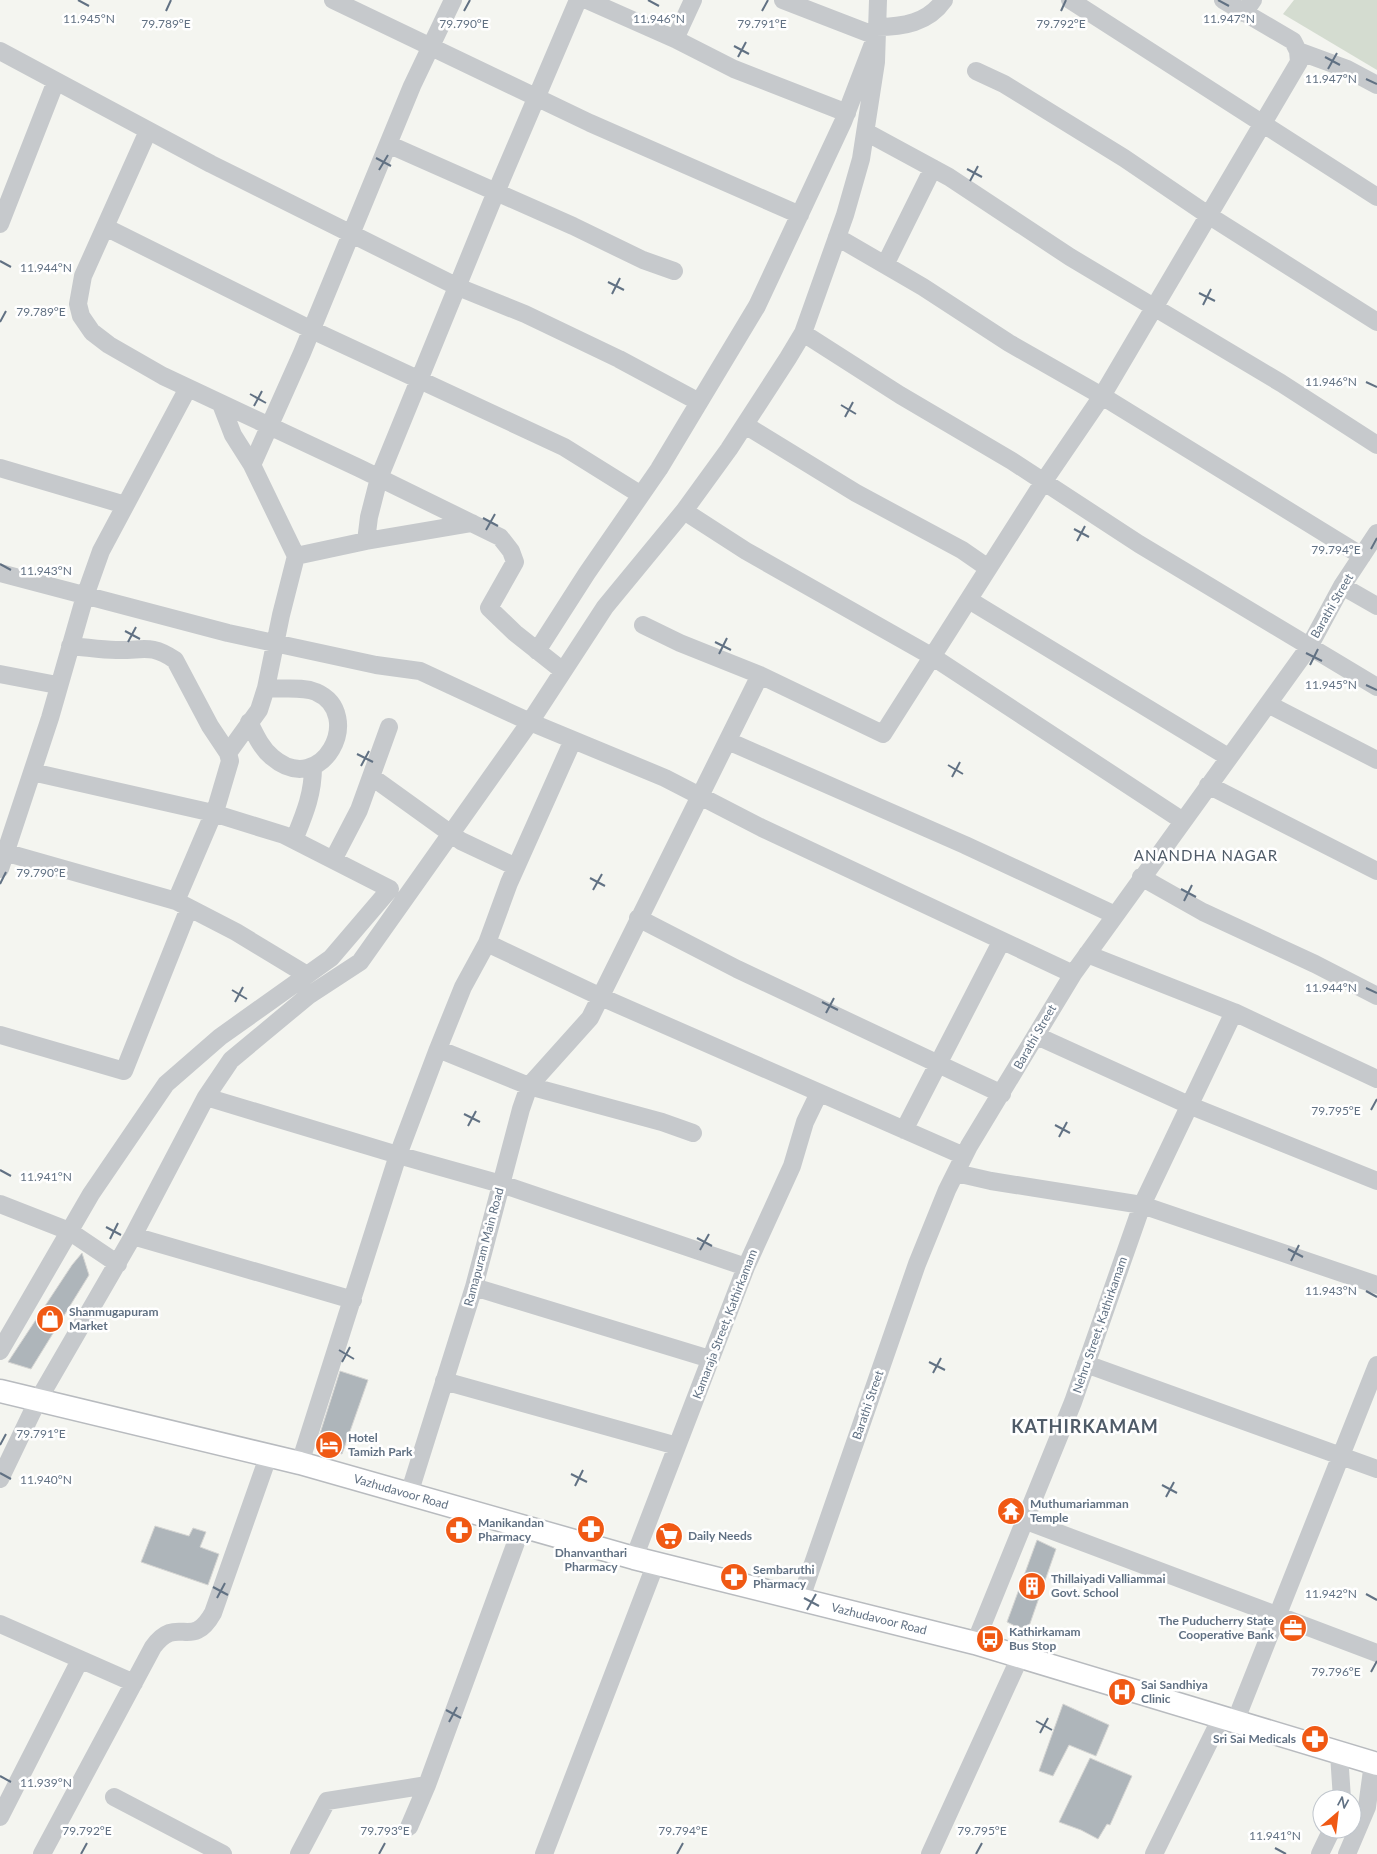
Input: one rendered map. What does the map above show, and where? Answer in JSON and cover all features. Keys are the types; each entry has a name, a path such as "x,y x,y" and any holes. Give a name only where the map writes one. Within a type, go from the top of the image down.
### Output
{"main road":[{"name":"Vazhudavoor Road","path":"0,1391 37,1402 300,1463 645,1561 801,1598 974,1643 1339,1754 1375,1763"}],"street":[{"path":"332,0 590,123 800,215"},
{"path":"252,465 312,330 390,145 412,86 453,0"},
{"path":"366,541 369,517 380,478 578,0"},
{"path":"587,0 675,39 734,69 847,113"},
{"path":"675,39 693,0"},
{"path":"0,1479 37,1402 118,1264 206,1097 231,1060 308,996 360,962 530,722 605,607 684,511 745,425 803,333 837,238 861,159 876,62 878,0"},
{"path":"786,1 876,31 916,23 939,7 944,0"},
{"path":"1070,0 1377,197"},
{"path":"643,625 680,643 760,675 883,734 988,568 1102,396 1261,124 1292,77 1299,62 1298,51 1293,42 1249,6 1224,0"},
{"path":"537,650 641,495 757,306 847,113 876,31"},
{"path":"0,51 148,131 458,287 525,314 584,342 699,402"},
{"path":"1298,51 1347,69 1377,85"},
{"path":"976,71 1004,84 1124,158 1377,322"},
{"path":"0,224 56,81"},
{"path":"148,131 83,276 78,304 80,316 92,332 109,345 188,388 380,478 500,537 511,551 515,562 489,608 563,671"},
{"path":"866,132 932,168 1070,257 1154,306 1377,445"},
{"path":"390,145 498,192 643,260 674,270"},
{"path":"885,265 932,168"},
{"path":"105,227 312,330 564,447 641,495"},
{"path":"837,238 885,265 1009,343 1102,396 1362,556"},
{"path":"803,333 1044,482 1105,523 1377,687"},
{"path":"188,388 101,551 57,685 50,718 2,858 182,905 236,932 307,975"},
{"path":"221,404 233,435 252,465 296,556 281,615 266,688 259,710 228,753"},
{"path":"745,425 856,493 962,550 988,568"},
{"path":"0,468 126,505"},
{"path":"684,511 746,551 933,657 1183,821"},
{"path":"296,556 366,541 472,524"},
{"name":"Barathi Street","path":"801,1598 917,1264 964,1156 1073,974 1141,877 1309,647 1342,586 1377,533"},
{"path":"0,573 276,644 376,665 420,671 530,722 627,761 700,794 762,828 1001,942 1073,974"},
{"path":"1342,586 1377,606"},
{"path":"969,600 1228,757"},
{"path":"0,1035 124,1071 230,761 228,753 210,726 175,660 165,653 146,647 118,650 70,646"},
{"path":"0,674 57,685"},
{"name":"Ramapuram Main Road","path":"409,1494 474,1286 520,1109 529,1086 590,1018 760,675"},
{"path":"249,722 259,741 271,757 293,768 307,770 313,767 326,757 337,735 338,720 333,707 326,698 314,691 266,688"},
{"path":"1268,704 1377,760"},
{"path":"333,860 345,840 372,777 389,727"},
{"path":"300,1463 354,1300 398,1155 438,1049 463,987 487,943 516,867 573,740"},
{"path":"728,740 965,845 1115,915"},
{"path":"294,840 309,804 313,767"},
{"path":"0,1351 92,1194 166,1084 220,1037 330,958 390,889 294,840 213,812 32,772"},
{"path":"372,777 450,834 516,867"},
{"path":"1208,785 1377,872"},
{"path":"1141,877 1203,912 1306,960 1377,996"},
{"path":"638,918 737,969 1002,1094"},
{"path":"904,1130 1001,942"},
{"path":"487,943 601,996 964,1156"},
{"path":"1087,954 1234,1012 1377,1079"},
{"name":"Nehru Street, Kathirkamam","path":"974,1643 1073,1402 1142,1205 1191,1106 1234,1012"},
{"path":"1037,1036 1191,1106 1377,1181"},
{"path":"438,1049 529,1086 662,1122 694,1133"},
{"name":"Kamaraja Street, Kathirkamam","path":"544,1854 645,1561 677,1446 746,1267 792,1166 805,1122 819,1093"},
{"path":"206,1097 501,1184 746,1267"},
{"path":"956,1173 992,1182 1142,1205 1377,1285"},
{"path":"0,1204 69,1231 118,1264"},
{"path":"133,1236 354,1300"},
{"path":"474,1286 710,1359"},
{"path":"1086,1364 1377,1470"},
{"path":"1154,1854 1228,1720 1278,1617 1377,1365"},
{"path":"444,1381 677,1446"},
{"path":"42,1854 153,1647 166,1633 172,1631 194,1633 201,1630 213,1614 268,1457"},
{"path":"1024,1520 1377,1653"},
{"path":"409,1827 427,1785 522,1526"},
{"path":"0,1624 134,1683"},
{"path":"930,1854 1020,1657"},
{"path":"0,1818 80,1660"},
{"path":"1339,1754 1341,1789"},
{"path":"1347,1854 1367,1807 1375,1763"},
{"path":"300,1854 327,1801 427,1785"},
{"path":"114,1797 223,1854"},
{"path":"1320,1854 1327,1839"}],"shaded area":[{"path":"1294,0 1377,0 1377,70 1283,14"}],"building":[{"name":"Shanmugapuram Market","path":"82,1253 89,1275 31,1369 8,1362 72,1265"},
{"path":"340,1371 368,1380 342,1454 316,1446"},
{"path":"155,1526 189,1536 193,1528 206,1532 200,1547 219,1554 208,1585 141,1562"},
{"name":"Thillaiyadi Valliammai Govt. School","path":"1037,1540 1056,1549 1027,1632 1007,1622"},
{"path":"1063,1704 1109,1725 1096,1756 1069,1745 1053,1776 1039,1771"},
{"path":"1090,1758 1132,1776 1110,1825 1107,1824 1098,1839 1059,1822"}],"place":[{"name":"Shanmugapuram Market","path":"50,1319"},
{"name":"Hotel Tamizh Park","path":"329,1445"},
{"name":"Muthumariamman Temple","path":"1011,1511"},
{"name":"Dhanvanthari Pharmacy","path":"591,1529"},
{"name":"Manikandan Pharmacy","path":"459,1530"},
{"name":"Daily Needs","path":"669,1536"},
{"name":"Sembaruthi Pharmacy","path":"734,1577"},
{"name":"Thillaiyadi Valliammai Govt. School","path":"1032,1586"},
{"name":"The Puducherry State Cooperative Bank","path":"1293,1628"},
{"name":"Kathirkamam Bus Stop","path":"990,1639"},
{"name":"Sai Sandhiya Clinic","path":"1122,1692"},
{"name":"Sri Sai Medicals","path":"1315,1739"}],"district":[{"name":"ANANDHA NAGAR","path":"1206,856"},
{"name":"KATHIRKAMAM","path":"1085,1427"}]}
